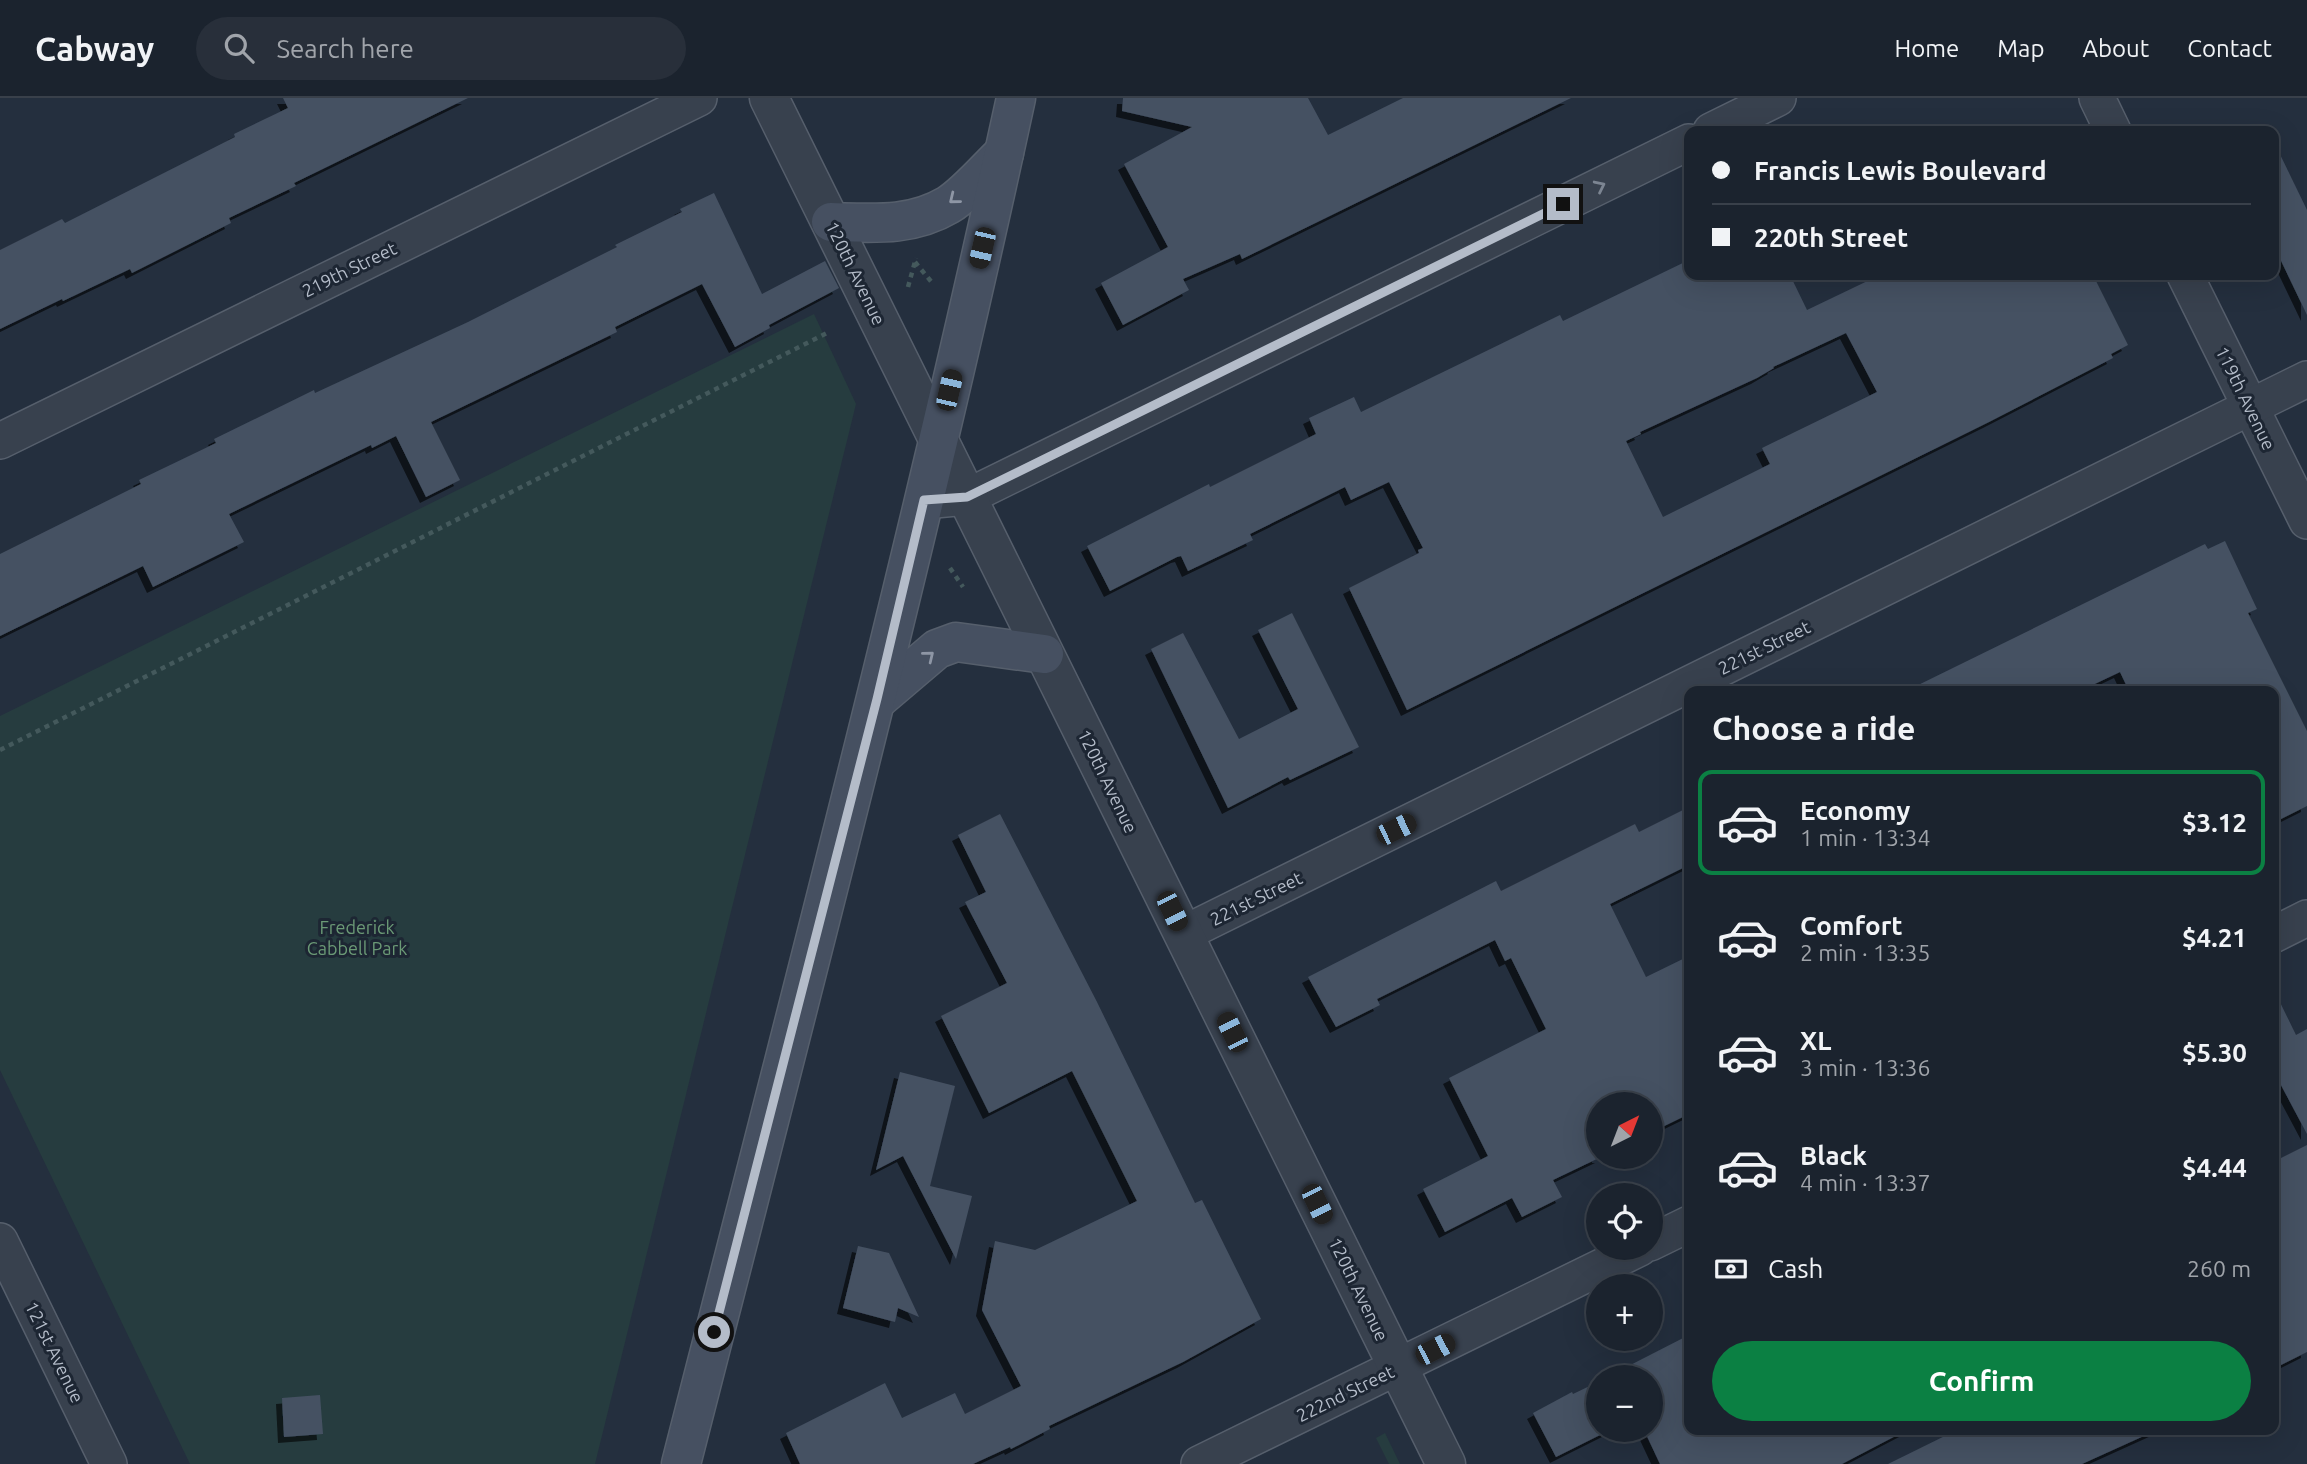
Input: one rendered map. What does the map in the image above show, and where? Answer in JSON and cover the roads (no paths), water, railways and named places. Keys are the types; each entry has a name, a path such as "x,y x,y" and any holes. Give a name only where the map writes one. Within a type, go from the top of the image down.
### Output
{"main road":[{"path":"681,1464 877,699 1016,98"},
{"path":"831,222 890,224 922,217 950,205 1004,153"},
{"path":"877,699 937,649 956,642 1044,654"}],"street":[{"name":"219th Street","path":"0,441 699,98"},
{"name":"120th Avenue","path":"769,98 1446,1464"},
{"path":"1721,126 1778,98"},
{"path":"2097,98 2111,126"},
{"path":"924,500 967,497 1684,144"},
{"name":"119th Avenue","path":"2187,280 2307,521"},
{"name":"221st Street","path":"1686,686 2307,379"},
{"name":"221st Street","path":"1184,934 1684,687"},
{"path":"2279,932 2307,918"},
{"path":"1663,1237 1684,1226"},
{"name":"121st Avenue","path":"0,1241 109,1464"},
{"name":"222nd Street","path":"1199,1464 1616,1260"}],"park label":[{"name":"Frederick Cabbell Park","path":"357,937"}]}
